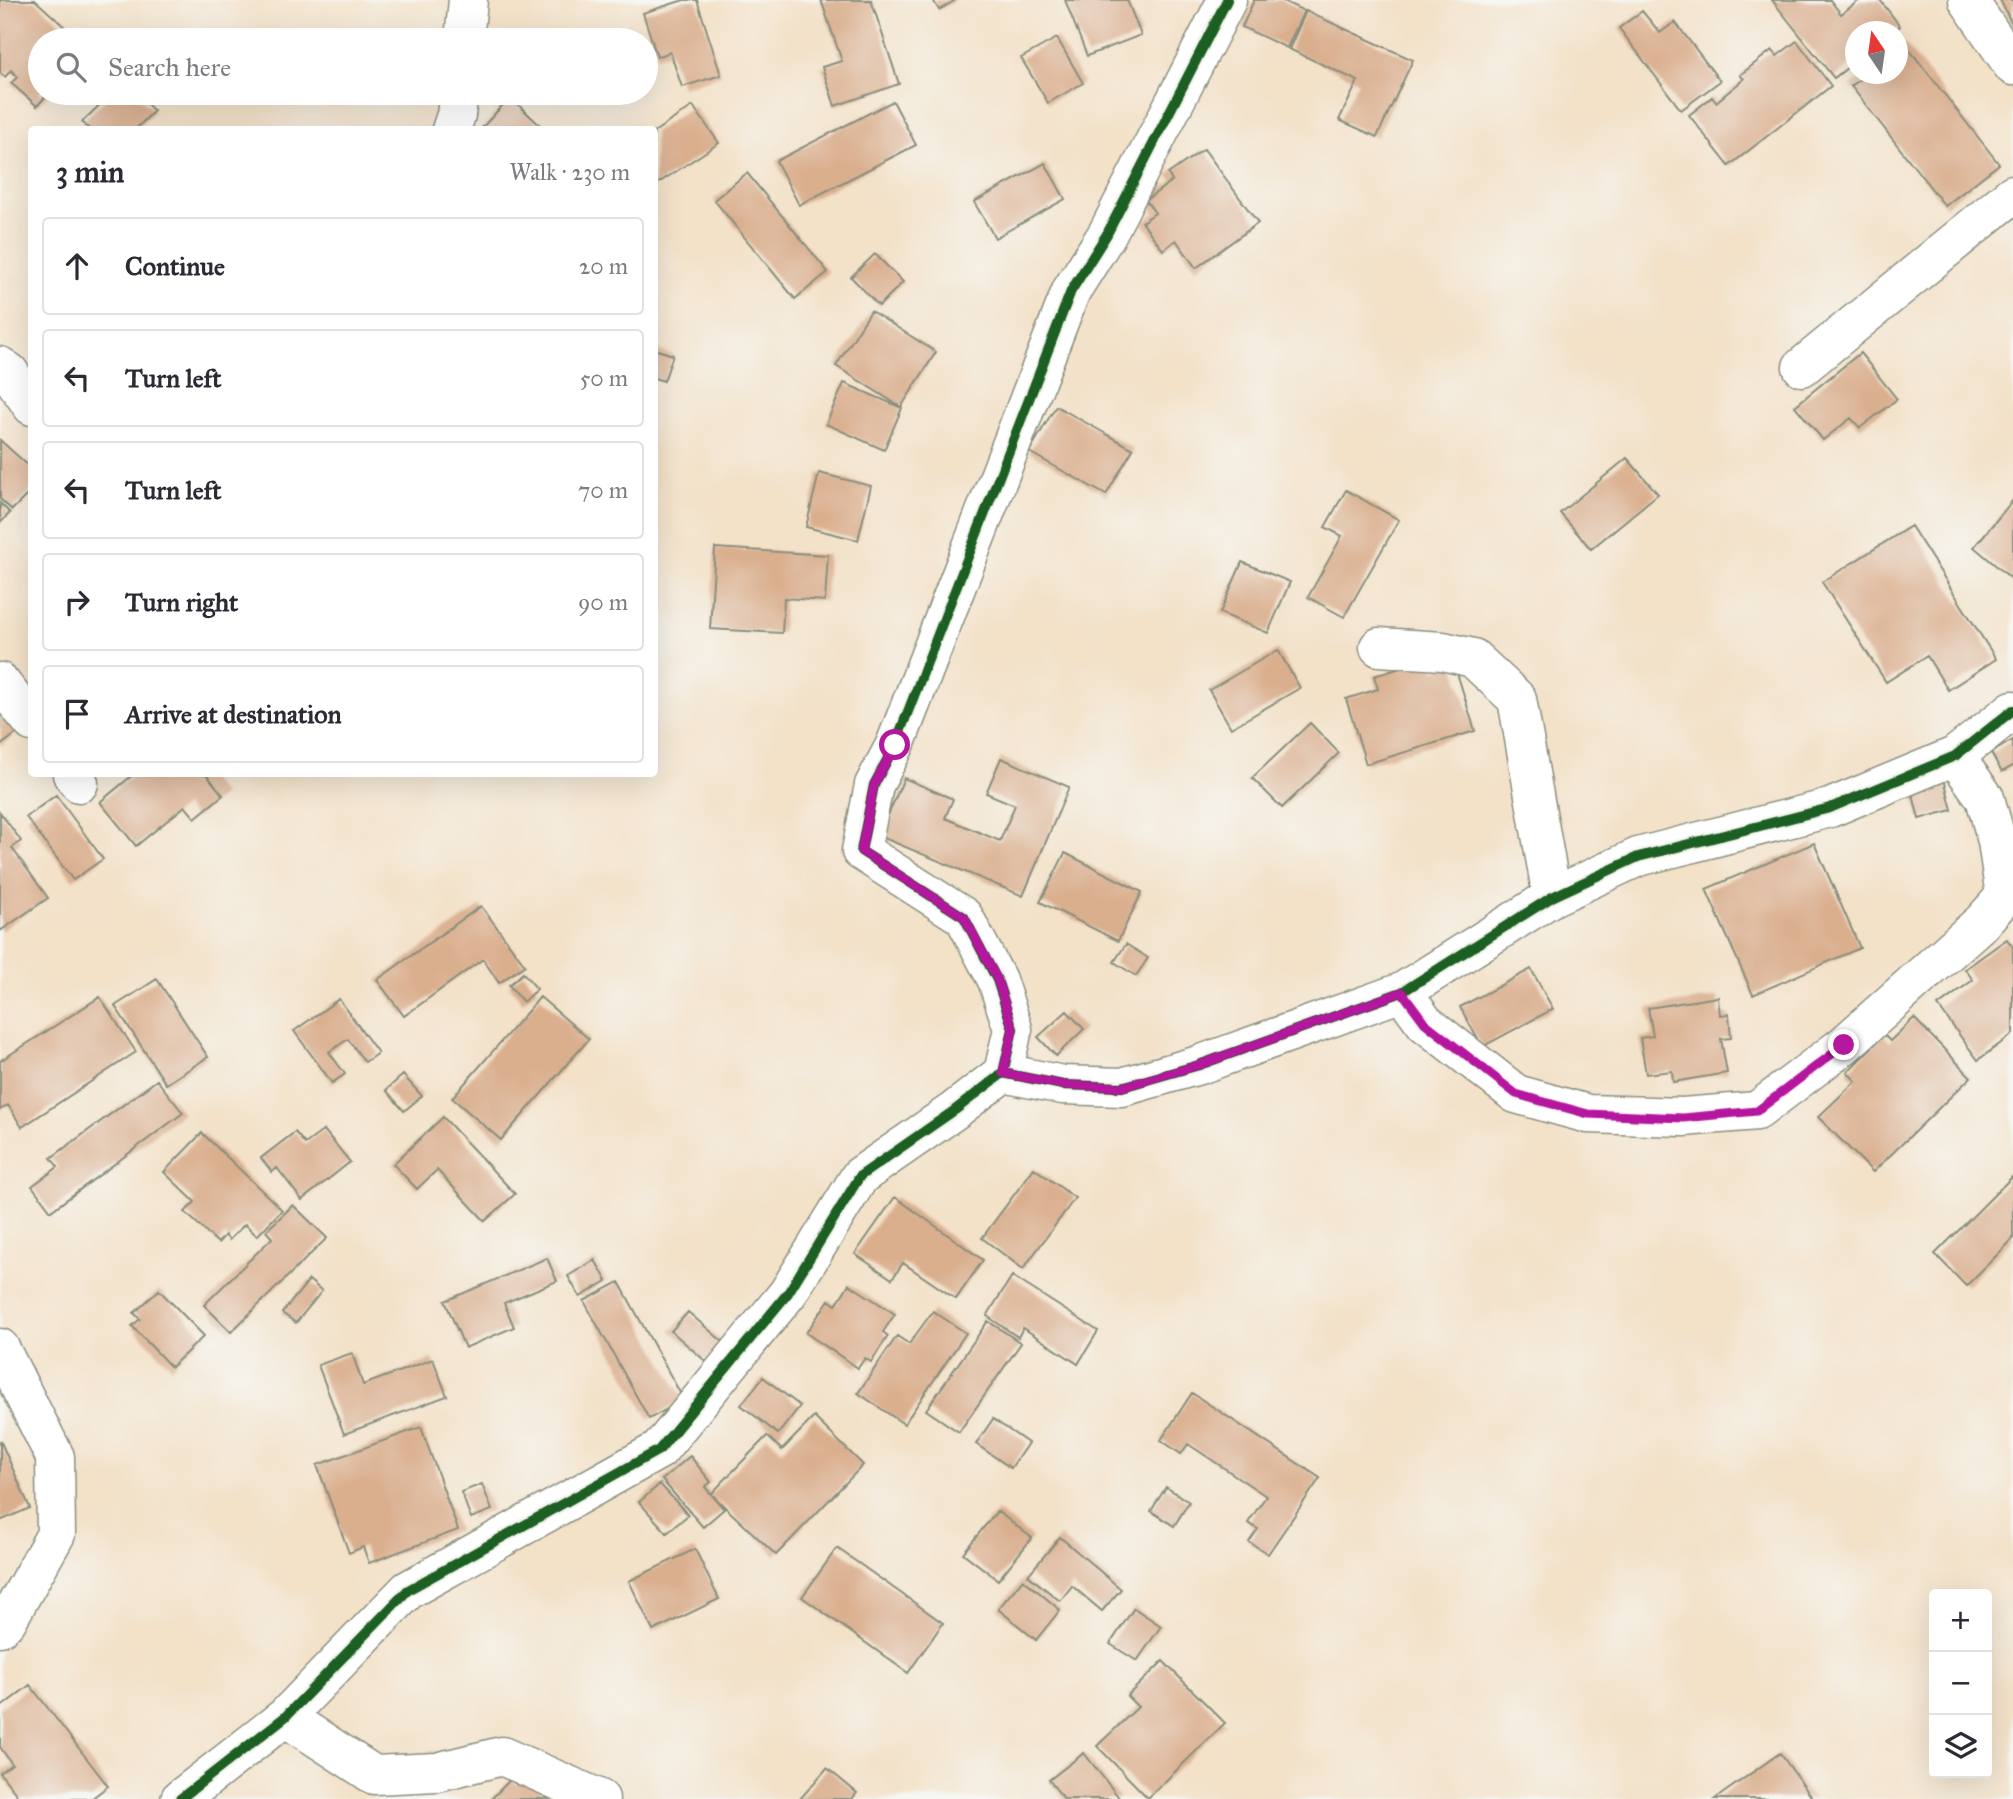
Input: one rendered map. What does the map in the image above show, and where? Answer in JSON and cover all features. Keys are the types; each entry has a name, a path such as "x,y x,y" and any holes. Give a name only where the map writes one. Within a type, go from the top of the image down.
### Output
{"street":[{"path":"465,28 468,0"},
{"path":"180,1799 285,1717 408,1590 659,1450 788,1293 860,1177 1003,1073 1013,1029 997,979 964,917 861,851 874,785 895,745 1071,291 1107,234 1227,0"},
{"path":"1968,0 2013,66"},
{"path":"452,126 457,105"},
{"path":"1802,367 2013,194"},
{"path":"0,366 9,372 28,400"},
{"path":"1379,647 1443,651 1472,658 1517,699 1552,897"},
{"path":"0,682 28,717"},
{"path":"1003,1073 1063,1085 1122,1087 1199,1065 1402,992 1552,897 1638,857 1830,808 1955,757 2013,710"},
{"path":"1402,992 1425,1023 1516,1094 1588,1114 1683,1118 1757,1111 1844,1045 1982,922 2005,896 1997,841 1985,798 1955,757"},
{"path":"0,1348 55,1457 56,1534 7,1621 0,1627"},
{"path":"285,1717 374,1775 437,1772 502,1756 600,1799"}],"building":[{"path":"0,0 35,0 66,28 28,28 28,98 11,83 18,77 11,70 5,77 0,73"},
{"path":"684,0 697,0 721,75 682,87 670,52 658,57 658,28 648,28 643,13"},
{"path":"821,0 871,0 899,84 835,106 822,67 842,61"},
{"path":"933,0 956,0 939,10"},
{"path":"1065,0 1127,0 1141,35 1087,56"},
{"path":"1254,0 1281,0 1304,11 1287,48 1242,27"},
{"path":"1772,0 1830,0 1841,14 1860,0 1880,0 1896,21 1845,21 1845,70 1834,78"},
{"path":"2000,0 2013,0 2013,26"},
{"path":"1306,11 1413,60 1377,137 1339,120 1358,81 1289,49"},
{"path":"1642,11 1660,33 1675,22 1720,81 1681,110 1619,28"},
{"path":"1057,38 1083,83 1048,103 1021,58"},
{"path":"1797,41 1831,86 1729,166 1689,115 1712,97 1716,102 1744,79 1740,75 1772,50 1777,56"},
{"path":"1908,48 1999,164 1945,206 1851,86 1908,84"},
{"path":"893,101 916,145 799,205 776,161"},
{"path":"100,105 148,105 154,111 139,126 86,126 82,122"},
{"path":"503,105 518,105 541,126 484,126"},
{"path":"693,106 719,143 658,183 658,129"},
{"path":"1204,149 1258,223 1196,268 1176,240 1163,250 1142,222 1155,213 1146,200 1172,181 1168,174"},
{"path":"1045,163 1065,199 995,238 974,202"},
{"path":"747,173 828,272 795,299 714,200"},
{"path":"875,254 903,282 879,306 851,277"},
{"path":"871,311 936,352 901,407 836,366"},
{"path":"658,350 673,355 664,381 658,379"},
{"path":"1860,353 1897,399 1860,428 1851,418 1823,440 1795,406"},
{"path":"844,383 902,408 884,450 826,424"},
{"path":"1056,406 1133,449 1106,495 1029,452"},
{"path":"0,440 28,465 28,494 12,510 0,499"},
{"path":"1627,458 1658,494 1591,549 1560,513"},
{"path":"819,473 871,486 858,540 806,527"},
{"path":"1346,490 1399,520 1344,617 1308,597 1342,536 1325,527"},
{"path":"2013,500 2013,580 1974,547"},
{"path":"0,503 10,513 0,523"},
{"path":"1911,526 1996,659 1948,690 1927,656 1886,682 1822,582"},
{"path":"715,548 828,555 825,601 784,598 782,633 710,629"},
{"path":"1242,562 1290,582 1268,633 1220,613"},
{"path":"1278,650 1300,688 1231,728 1209,690"},
{"path":"1431,659 1435,670 1454,663 1475,731 1366,764 1346,699 1378,689 1374,676"},
{"path":"0,703 21,730 0,746"},
{"path":"1310,723 1339,753 1282,808 1252,778"},
{"path":"2013,740 2013,766 2002,772 1991,753"},
{"path":"1001,758 1069,787 1023,896 879,836 904,778 953,799 945,818 1000,841 1015,805 986,793"},
{"path":"130,777 208,777 223,795 195,818 185,806 136,846 100,802"},
{"path":"1944,779 1952,810 1919,819 1911,787"},
{"path":"56,795 103,859 73,880 26,817"},
{"path":"0,812 21,841 12,848 48,898 0,931"},
{"path":"1814,843 1860,948 1753,995 1706,889"},
{"path":"1065,853 1142,892 1118,941 1040,902"},
{"path":"481,906 525,965 499,983 483,959 404,1016 377,980"},
{"path":"2007,939 2013,947 2013,1034 1978,1060 1938,1006 1973,980 1965,969"},
{"path":"1126,944 1148,958 1136,976 1114,962"},
{"path":"1531,969 1553,1009 1482,1047 1460,1007"},
{"path":"523,973 537,989 523,1002 509,985"},
{"path":"157,979 208,1057 166,1084 115,1006"},
{"path":"100,997 136,1052 22,1127 8,1105 0,1110 0,1061"},
{"path":"540,997 589,1039 501,1140 452,1098"},
{"path":"1718,997 1720,1015 1729,1014 1731,1038 1721,1039 1727,1073 1673,1082 1672,1071 1646,1074 1640,1038 1653,1036 1648,1008"},
{"path":"339,999 378,1053 365,1062 348,1039 329,1052 345,1074 332,1083 294,1031"},
{"path":"1067,1011 1084,1029 1056,1056 1038,1037"},
{"path":"1914,1018 1971,1077 1873,1172 1818,1117 1856,1081 1847,1072 1884,1035 1890,1041"},
{"path":"403,1075 422,1096 404,1111 386,1090"},
{"path":"157,1080 183,1113 51,1211 32,1186 58,1167 51,1158"},
{"path":"443,1117 515,1194 485,1221 437,1170 417,1189 393,1164"},
{"path":"324,1130 350,1162 302,1200 277,1168 272,1172 261,1158 295,1132 305,1144"},
{"path":"202,1133 282,1210 257,1236 245,1224 229,1240 225,1235 218,1243 185,1212 195,1202 164,1172"},
{"path":"1034,1168 1075,1198 1023,1269 982,1238"},
{"path":"2013,1176 2013,1239 1966,1286 1935,1254"},
{"path":"895,1197 983,1260 956,1299 903,1263 892,1279 855,1254"},
{"path":"293,1205 327,1238 231,1332 204,1305 272,1238 266,1231"},
{"path":"547,1258 557,1281 504,1303 514,1327 465,1348 445,1301"},
{"path":"595,1260 607,1281 580,1297 568,1276"},
{"path":"1012,1276 1098,1331 1078,1364 1023,1328 1018,1337 987,1316"},
{"path":"309,1280 322,1291 296,1323 282,1313"},
{"path":"619,1282 684,1400 649,1419 584,1301"},
{"path":"849,1284 895,1314 883,1332 888,1336 871,1362 865,1358 858,1368 806,1333 829,1300 836,1305"},
{"path":"159,1290 204,1336 171,1367 132,1326 140,1319 134,1313"},
{"path":"933,1311 966,1333 904,1424 858,1393 897,1336 909,1344"},
{"path":"688,1312 728,1346 710,1365 671,1331"},
{"path":"988,1321 1021,1343 959,1432 926,1410"},
{"path":"352,1353 363,1385 433,1359 447,1396 344,1434 318,1365"},
{"path":"763,1377 800,1406 778,1434 741,1405"},
{"path":"1192,1393 1320,1478 1268,1554 1249,1542 1258,1529 1248,1523 1266,1496 1188,1444 1181,1454 1161,1440"},
{"path":"814,1417 863,1465 776,1555 711,1494 767,1436 782,1450"},
{"path":"993,1419 1028,1443 1011,1468 976,1444"},
{"path":"421,1427 458,1530 369,1563 363,1547 349,1553 317,1465"},
{"path":"0,1440 30,1508 0,1521"},
{"path":"690,1456 711,1482 705,1487 724,1509 703,1527 662,1480"},
{"path":"482,1484 492,1510 471,1518 461,1492"},
{"path":"660,1484 688,1515 667,1533 639,1502"},
{"path":"1166,1487 1189,1502 1174,1526 1151,1511"},
{"path":"997,1511 1032,1538 998,1580 963,1553"},
{"path":"1060,1537 1121,1589 1102,1611 1072,1586 1060,1601 1028,1575"},
{"path":"837,1548 943,1623 908,1673 802,1597"},
{"path":"695,1549 719,1599 653,1631 629,1581"},
{"path":"1023,1579 1060,1610 1036,1640 998,1609"},
{"path":"1134,1608 1161,1626 1137,1661 1110,1644"},
{"path":"1163,1661 1225,1723 1148,1798 1097,1746 1138,1707 1127,1696"},
{"path":"30,1685 108,1786 91,1799 20,1799 0,1773 12,1764 0,1747 0,1708"},
{"path":"1084,1753 1120,1799 1064,1799 1049,1780"},
{"path":"1780,1753 1813,1799 1715,1799"},
{"path":"827,1768 857,1793 852,1799 800,1799"},
{"path":"526,1776 549,1799 491,1799 511,1779 517,1785"}],"cycle path":[{"path":"1003,1073 1013,1029 997,980 964,917 861,851 874,785 895,745 1071,291 1107,234 1227,0"},
{"path":"180,1799 285,1717 408,1590 659,1450 788,1293 860,1176 1003,1073 1063,1085 1122,1087 1199,1065 1402,992 1552,897 1638,857 1830,808 1955,756 2013,710"}],"route":[{"path":"895,745 874,785 861,851 964,917 997,979 1013,1029 1003,1073 1063,1085 1122,1087 1199,1065 1402,992 1425,1023 1516,1094 1588,1114 1683,1118 1757,1111 1844,1045"}]}
